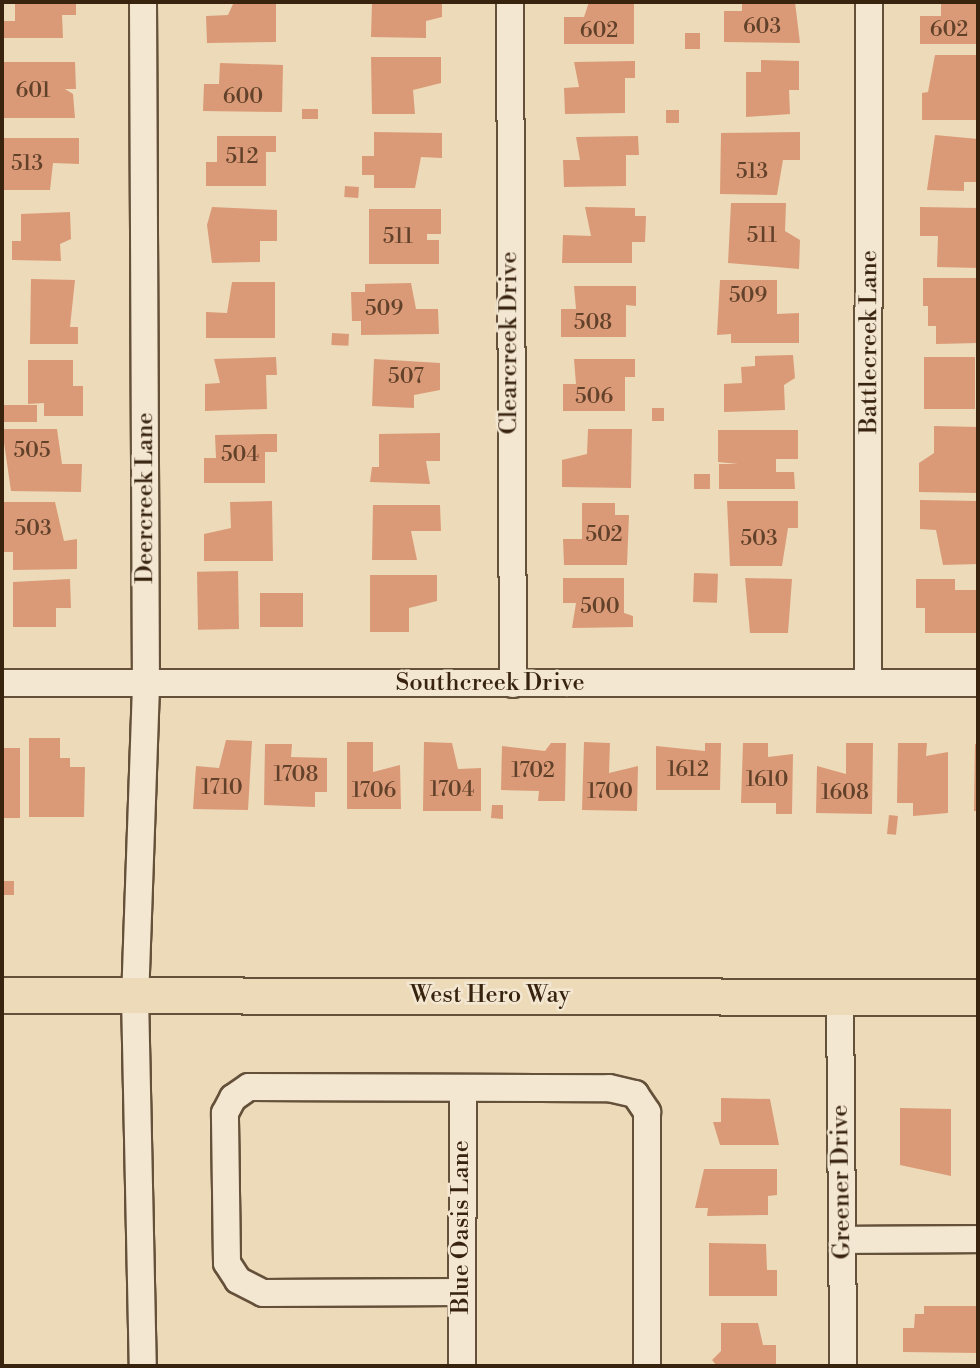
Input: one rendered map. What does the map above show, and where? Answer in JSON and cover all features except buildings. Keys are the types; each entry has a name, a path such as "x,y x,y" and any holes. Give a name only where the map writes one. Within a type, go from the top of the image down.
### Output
{"main road":[{"name":"West Hero Way","path":"2,995 978,997"}],"street":[{"name":"Deercreek Lane","path":"143,2 146,686 135,995 143,1366"},
{"name":"Clearcreek Drive","path":"510,2 513,684"},
{"name":"Battlecreek Lane","path":"868,682 869,2"},
{"name":"Southcreek Drive","path":"2,683 146,686 978,683"},
{"name":"Greener Drive","path":"839,997 844,1240 843,1366"},
{"path":"461,1292 263,1293 238,1280 228,1263 225,1113 249,1087 610,1088 635,1094 647,1112 647,1366"},
{"name":"Blue Oasis Lane","path":"462,1366 463,1088"},
{"path":"844,1240 978,1239"}]}
